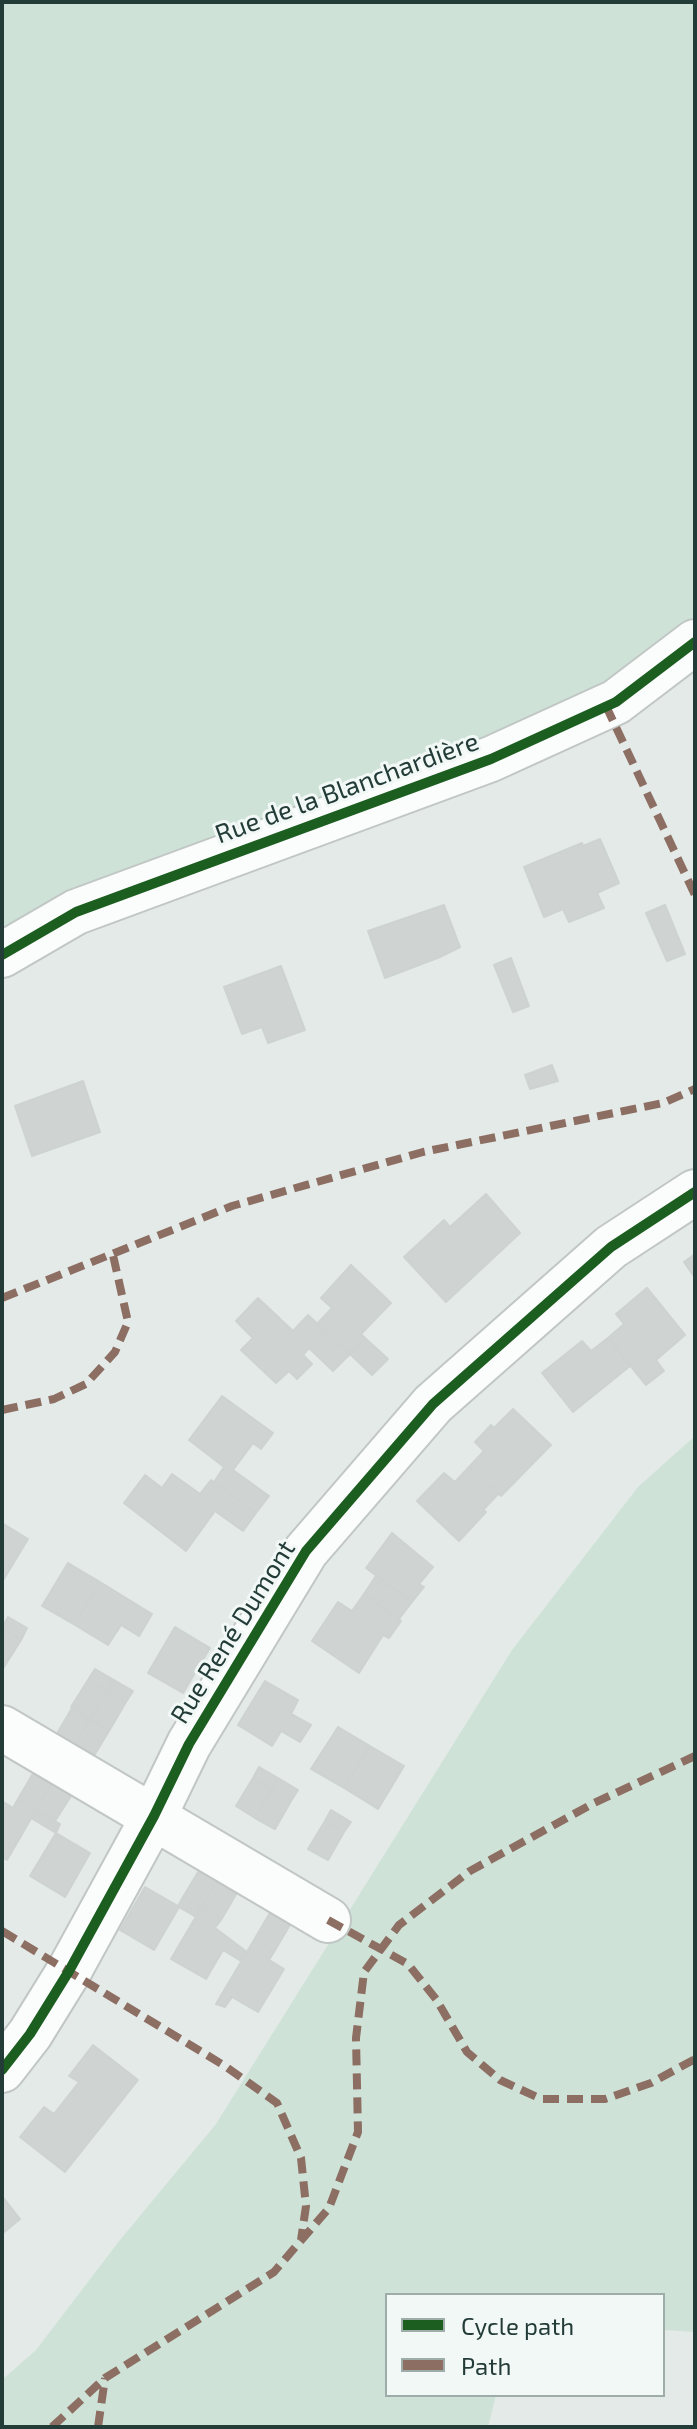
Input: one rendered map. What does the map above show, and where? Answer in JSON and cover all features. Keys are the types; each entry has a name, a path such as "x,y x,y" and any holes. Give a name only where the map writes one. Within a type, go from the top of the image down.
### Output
{"street":[{"name":"Rue de la Blanchardière","path":"2,955 76,912 506,752 616,702 695,642"},
{"name":"Rue René Dumont","path":"2,2070 30,2034 61,1983 154,1816 189,1744 306,1551 433,1404 611,1247 695,1192"},
{"path":"2,1728 328,1920"}],"green space":[{"path":"2,2 695,2 695,616 583,700 2,930"},
{"path":"695,1436 695,2332 665,2330 665,2293 385,2293 385,2397 496,2397 488,2427 2,2427 2,2380 36,2350 120,2240 216,2124 512,1650 638,1487"}],"building":[{"path":"600,839 619,883 597,893 604,908 569,922 563,909 544,917 524,867 582,843 583,846"},
{"path":"444,905 460,947 385,978 368,931"},
{"path":"665,905 685,954 667,961 646,913"},
{"path":"511,958 529,1006 513,1012 494,965"},
{"path":"281,966 305,1030 268,1043 262,1027 242,1034 224,987"},
{"path":"552,1065 558,1081 530,1089 525,1075"},
{"path":"83,1081 100,1132 32,1156 15,1106"},
{"path":"486,1194 520,1233 446,1302 404,1257 444,1220 450,1227"},
{"path":"695,1254 695,1278 684,1262"},
{"path":"351,1265 391,1303 361,1334 365,1338 350,1354 317,1324 332,1308 321,1298"},
{"path":"647,1288 685,1335 656,1360 664,1371 646,1385 608,1338 624,1324 616,1314"},
{"path":"258,1298 293,1331 308,1315 350,1354 333,1371 309,1348 303,1355 312,1364 297,1379 289,1371 276,1383 241,1350 253,1338 236,1321"},
{"path":"365,1338 388,1359 372,1375 350,1354"},
{"path":"608,1338 630,1366 573,1412 542,1373 582,1341 591,1351"},
{"path":"222,1396 273,1433 261,1449 253,1443 233,1470 269,1496 256,1513 214,1482 224,1467 189,1440"},
{"path":"513,1409 551,1445 501,1496 469,1467 484,1451 475,1442"},
{"path":"469,1467 498,1494 459,1541 417,1501 444,1473 455,1482"},
{"path":"172,1474 200,1494 211,1480 256,1513 243,1531 215,1511 186,1551 124,1503 145,1475 162,1488"},
{"path":"2,1523 28,1539 2,1582"},
{"path":"392,1533 433,1567 419,1584 424,1587 412,1602 366,1568"},
{"path":"68,1563 100,1582 75,1625 42,1606"},
{"path":"376,1576 412,1602 399,1619 364,1594"},
{"path":"100,1582 152,1614 139,1636 121,1625 108,1645 75,1625"},
{"path":"364,1594 401,1621 389,1638 383,1635 359,1673 312,1641 338,1602 352,1611"},
{"path":"8,1617 27,1628 21,1640 2,1628"},
{"path":"175,1627 210,1648 183,1693 148,1673"},
{"path":"2,1628 21,1640 4,1667 2,1666"},
{"path":"95,1669 114,1680 107,1691 88,1680"},
{"path":"88,1680 107,1691 90,1718 71,1707"},
{"path":"114,1680 133,1691 126,1702 107,1691"},
{"path":"265,1681 298,1700 291,1714 311,1725 300,1742 281,1731 272,1746 238,1725"},
{"path":"107,1691 126,1702 109,1731 90,1718"},
{"path":"72,1708 90,1719 73,1748 55,1737"},
{"path":"90,1719 109,1731 92,1759 73,1748"},
{"path":"338,1727 370,1746 344,1788 311,1769"},
{"path":"370,1746 404,1766 378,1809 344,1788"},
{"path":"259,1767 278,1778 272,1790 253,1778"},
{"path":"35,1770 54,1781 36,1810 18,1799"},
{"path":"253,1778 272,1790 255,1818 236,1806"},
{"path":"278,1778 298,1790 291,1801 272,1790"},
{"path":"54,1781 73,1793 55,1821 36,1810"},
{"path":"272,1790 291,1801 275,1829 255,1818"},
{"path":"18,1799 36,1810 7,1860 2,1857 2,1801 13,1808"},
{"path":"36,1810 60,1824 56,1833 31,1818"},
{"path":"331,1810 351,1822 344,1832 325,1821"},
{"path":"325,1821 344,1832 328,1860 308,1849"},
{"path":"56,1833 90,1853 65,1897 30,1876"},
{"path":"200,1869 218,1879 201,1908 183,1897"},
{"path":"218,1879 238,1891 221,1920 201,1908"},
{"path":"145,1887 178,1906 183,1897 201,1908 196,1917 179,1907 154,1950 120,1930"},
{"path":"201,1908 221,1920 215,1928 247,1952 241,1961 223,1950 206,1979 171,1959"},
{"path":"271,1911 291,1923 274,1952 254,1940"},
{"path":"254,1940 274,1952 269,1960 284,1969 258,2012 232,1997 225,2007 216,2004"},
{"path":"93,2045 138,2080 65,2172 20,2137 44,2107 54,2114 79,2082 69,2076"},
{"path":"2,2196 20,2219 2,2234"}],"marked path":[{"path":"606,706 695,895"},
{"path":"2,1298 232,1206 423,1152 663,1103 695,1089"},
{"path":"2,1410 54,1399 86,1384 115,1352 128,1322 113,1255"},
{"path":"52,2427 105,2378 274,2272 329,2208 358,2132 356,2038 364,1972 399,1925 470,1871 594,1803 695,1756"},
{"path":"328,1920 408,1964 436,1999 467,2052 500,2080 541,2099 605,2099 651,2083 695,2059"},
{"path":"2,1931 225,2066 277,2103 301,2158 306,2206 301,2240"},
{"path":"98,2427 105,2378"}],"cycle path":[{"path":"2,955 76,912 491,759 616,702 695,642"},
{"path":"2,2070 30,2034 69,1971 154,1816 189,1744 306,1551 433,1404 611,1247 695,1192"}]}
